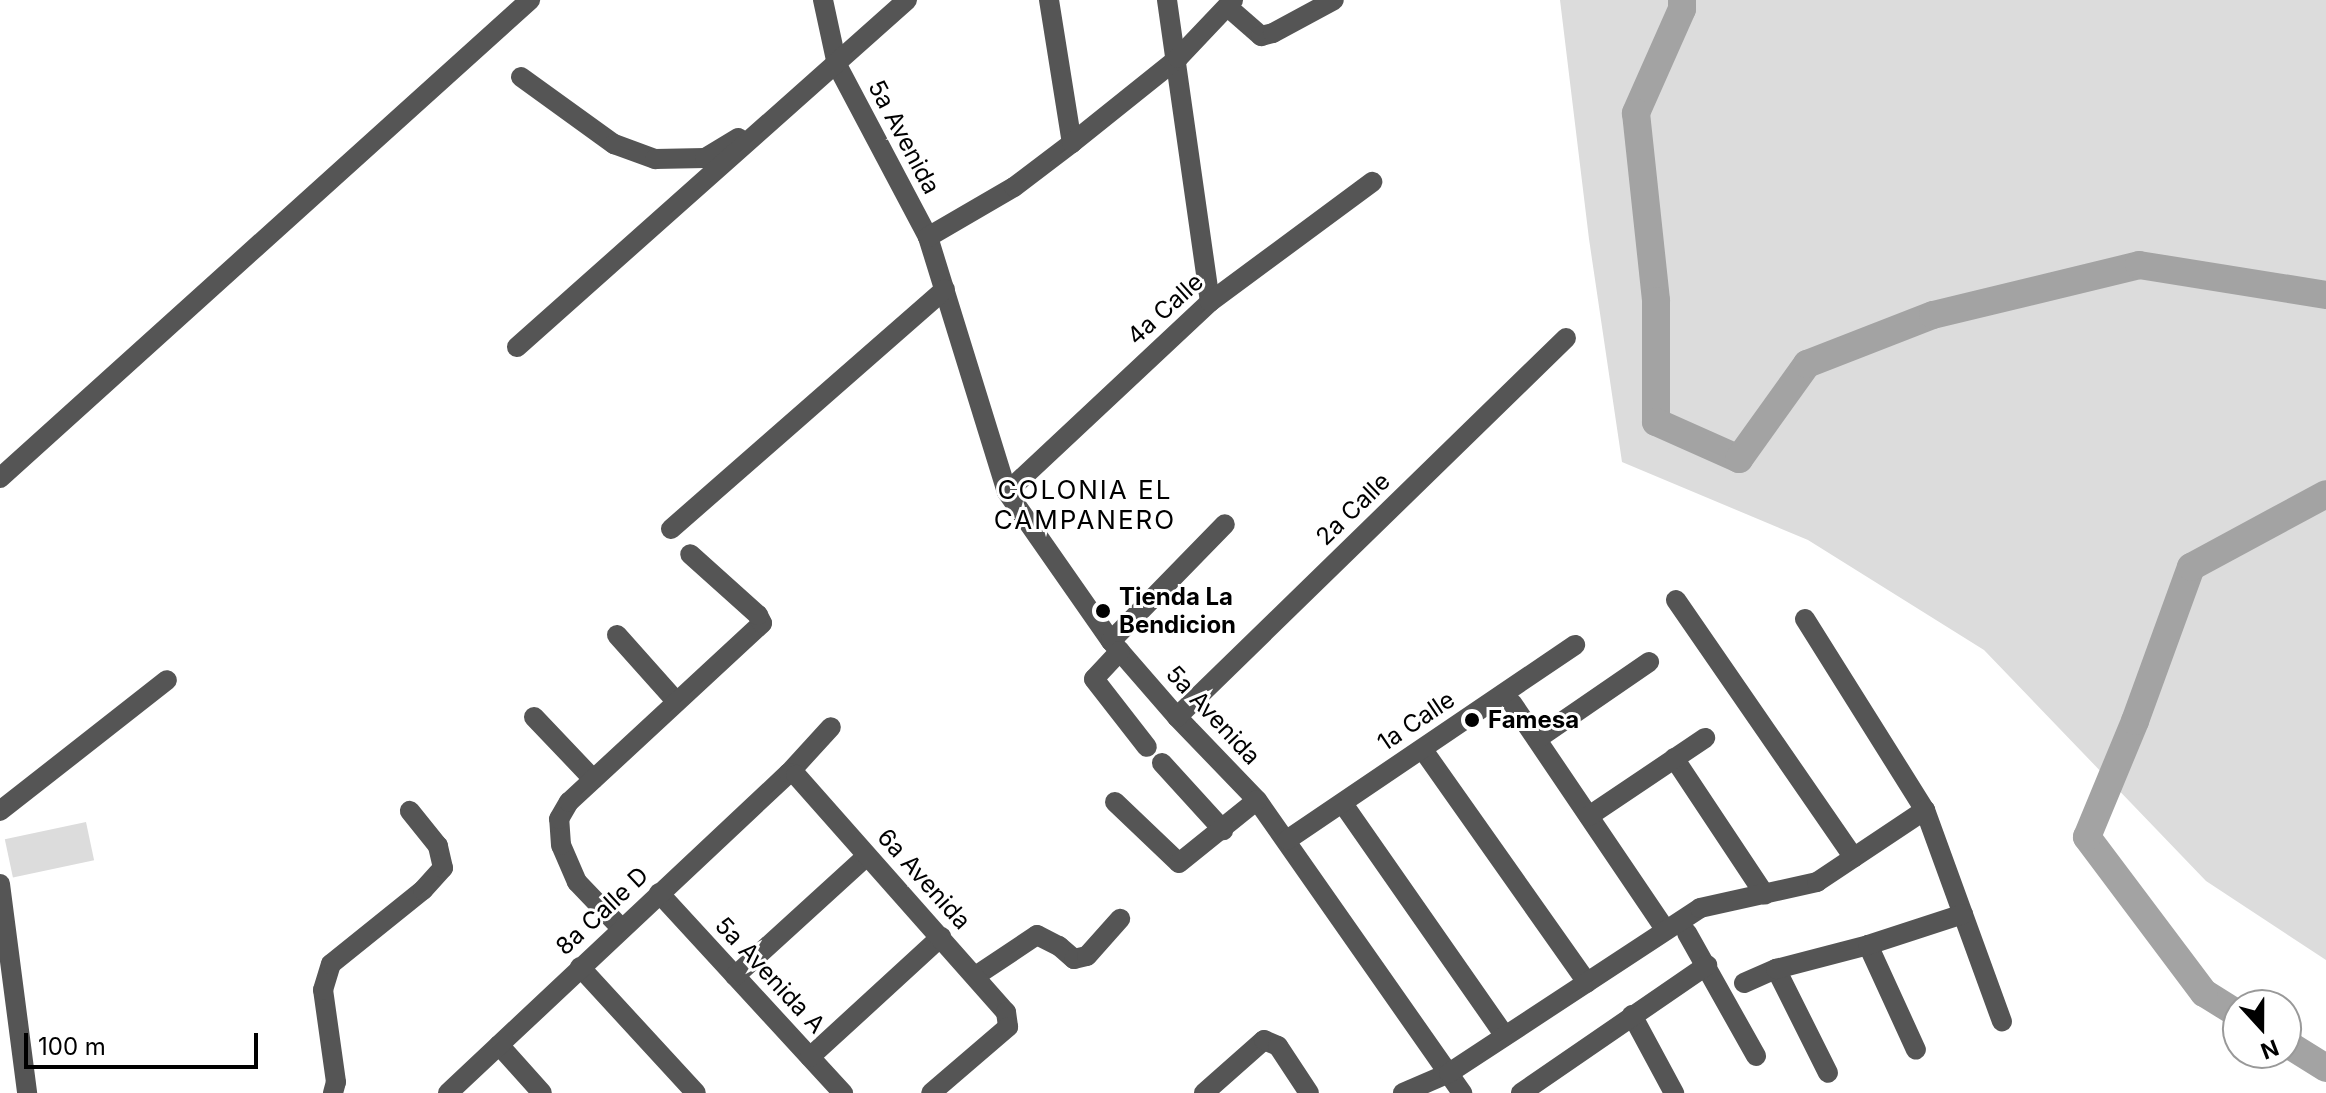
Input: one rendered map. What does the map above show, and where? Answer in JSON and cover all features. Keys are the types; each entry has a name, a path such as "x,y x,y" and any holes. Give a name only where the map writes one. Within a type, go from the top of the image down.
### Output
{"street":[{"path":"0,478 530,0"},
{"name":"5a Avenida","path":"823,0 836,63 928,237 1007,492 1116,646 1177,717 1257,800 1287,840 1449,1087"},
{"path":"517,347 907,0"},
{"path":"1049,0 1072,143"},
{"path":"1167,0 1178,58 1210,302"},
{"path":"928,237 1014,187 1072,143 1178,58 1231,4 1261,36 1273,33 1334,0"},
{"path":"521,77 614,144 655,159 679,160 705,158 724,150 836,63"},
{"name":"4a Calle","path":"1007,492 1210,302 1372,182"},
{"path":"671,529 945,289"},
{"name":"2a Calle","path":"1177,717 1566,338"},
{"path":"1147,747 1094,679 1116,646 1225,524"},
{"path":"621,928 577,882 561,845 559,819 569,802 675,700 762,623 758,615 690,554"},
{"path":"1676,600 1854,858"},
{"path":"1805,619 1925,810 2002,1021"},
{"path":"617,635 675,700"},
{"name":"1a Calle","path":"1287,840 1575,645"},
{"path":"1537,739 1649,662"},
{"path":"0,811 167,680"},
{"path":"1512,703 1665,929"},
{"path":"534,717 593,779"},
{"name":"8a Calle D","path":"448,1093 621,928 793,774 831,727"},
{"path":"1589,816 1705,738"},
{"path":"1428,757 1587,982"},
{"path":"1674,758 1765,895"},
{"path":"1162,763 1223,830"},
{"name":"6a Avenida","path":"793,774 977,975 1009,1020 1008,1027 931,1093"},
{"path":"1115,802 1179,863 1257,800"},
{"path":"1403,1093 1449,1087 1505,1036 1700,908 1817,882 1925,810"},
{"path":"333,1093 336,1082 323,990 331,964 423,890 443,868 438,846 410,811"},
{"path":"1348,811 1505,1036"},
{"path":"735,976 867,856"},
{"path":"0,884 27,1093"},
{"name":"5a Avenida A","path":"659,893 843,1093"},
{"path":"1744,983 1776,969 1868,945 1963,914"},
{"path":"977,975 1037,935 1059,946 1074,959 1087,956 1120,919"},
{"path":"1687,933 1756,1056"},
{"path":"810,1057 941,937"},
{"path":"1868,945 1916,1050"},
{"path":"1521,1093 1546,1086 1632,1015 1707,965"},
{"path":"580,967 696,1093"},
{"path":"1776,969 1828,1073"},
{"path":"1632,1015 1674,1093"},
{"path":"1204,1093 1264,1040 1278,1046 1309,1093"},
{"path":"499,1045 542,1093"}],"shaded area":[{"path":"1560,0 2326,0 2326,960 2206,881 1984,650 1808,540 1622,462 1589,239"},
{"path":"86,822 94,860 13,877 5,839"}],"waterway":[{"path":"1682,0 1682,9 1636,113 1656,301 1656,422 1739,459 1807,364 1933,315 2139,265 2326,295"},
{"path":"2222,1004 2204,993 2087,837 2135,721 2191,567 2326,494"},
{"path":"2302,1053 2326,1068"}],"place":[{"name":"Tienda La Bendicion","path":"1103,611"},
{"name":"Famesa","path":"1472,720"}],"district":[{"name":"COLONIA EL CAMPANERO","path":"1085,505"}]}
